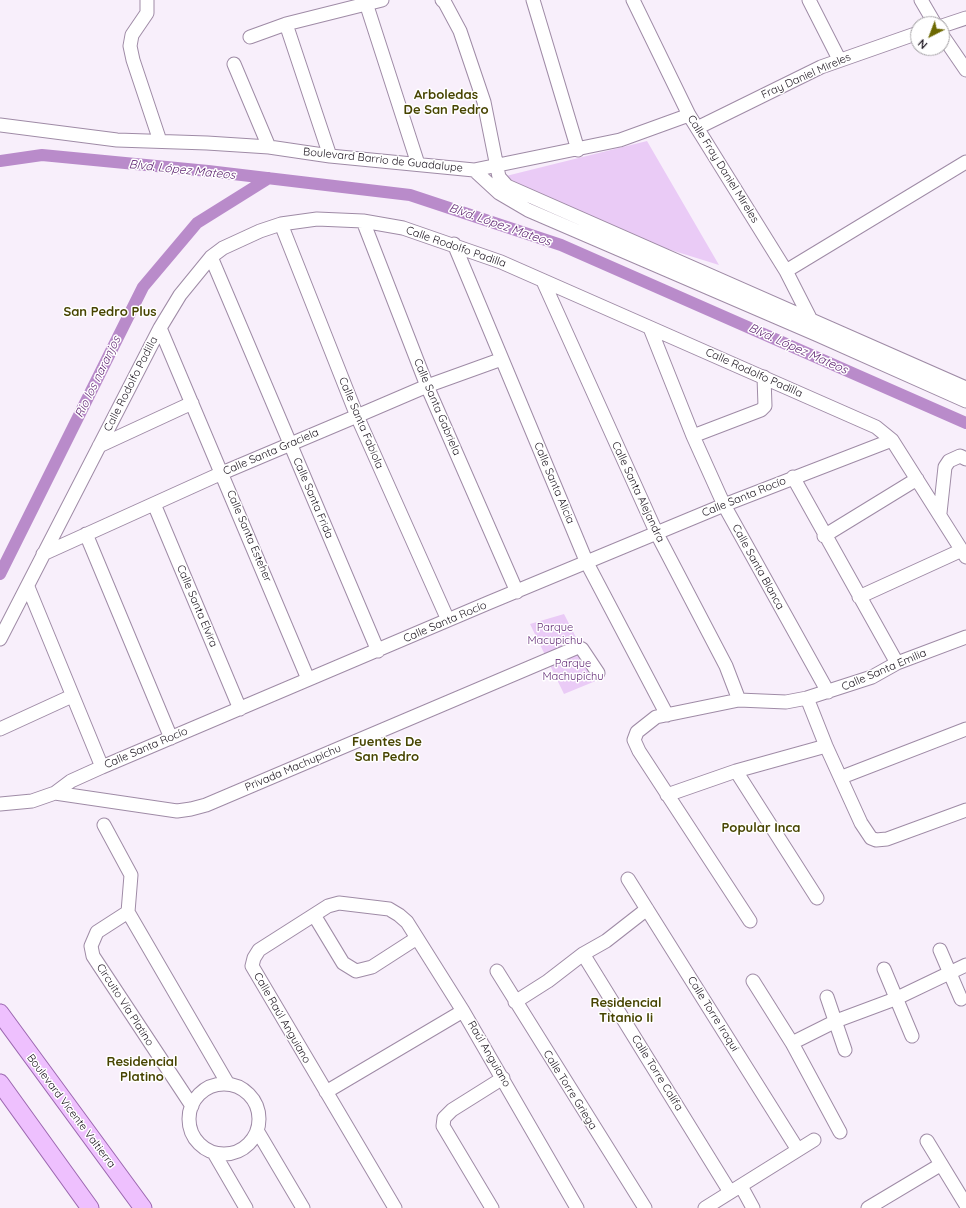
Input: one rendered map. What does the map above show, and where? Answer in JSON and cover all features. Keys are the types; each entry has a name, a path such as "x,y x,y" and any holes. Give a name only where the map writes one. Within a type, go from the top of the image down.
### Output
{"main road":[{"name":"Boulevard Vicente Valtierra","path":"0,1013 143,1208"},
{"path":"0,1083 90,1208"}],"street":[{"path":"147,0 147,13 132,35 130,46 133,60 160,141"},
{"path":"250,37 286,24 382,0"},
{"path":"442,0 460,31 482,95 498,165 499,177 507,186 966,388"},
{"path":"533,0 578,150"},
{"name":"Calle Fray Daniel Mireles","path":"633,0 689,115 786,271 818,335"},
{"path":"809,0 839,59"},
{"path":"921,0 930,16"},
{"path":"366,3 418,164"},
{"path":"950,23 966,18"},
{"path":"286,24 330,156"},
{"name":"Fray Daniel Mireles","path":"698,128 795,79 839,59 910,36"},
{"path":"950,47 966,70"},
{"path":"234,64 269,147"},
{"name":"Boulevard Barrio de Guadalupe","path":"0,125 117,140 269,147 330,156 474,170 578,150 620,140 689,115"},
{"path":"786,271 966,162"},
{"path":"474,170 498,193 528,210 818,335 966,401"},
{"name":"Calle Rodolfo Padilla","path":"0,639 160,328 180,295 211,257 223,248 281,224 317,219 363,221 403,228 454,244 501,262 876,427 892,440"},
{"name":"Calle Santa Gabriela","path":"363,221 427,386 517,592"},
{"name":"Calle Santa Fabiola","path":"281,224 357,416 448,620"},
{"name":"Calle Santa Alicia","path":"454,244 587,563 667,715"},
{"name":"Calle Santa Frida","path":"211,257 378,651"},
{"name":"Calle Santa Alejandra","path":"543,281 657,534 726,666 739,700"},
{"name":"Calle Santa Esteher","path":"160,328 308,680"},
{"name":"Calle Santa Blanca","path":"650,328 693,436 724,505 828,692"},
{"name":"Calle Santa Graciela","path":"44,554 222,473 290,444 427,386 502,359"},
{"path":"693,436 761,410 765,406 764,377"},
{"path":"99,446 192,403"},
{"path":"859,597 964,553 940,513 892,440"},
{"name":"Calle Santa Rocío","path":"0,804 32,801 55,794 71,781 102,767 448,620 793,477 892,440"},
{"path":"940,513 945,467 949,461 960,456 966,459"},
{"path":"793,477 824,536 897,663"},
{"path":"824,536 918,479"},
{"name":"Calle Santa Elvira","path":"154,504 240,709"},
{"path":"86,534 171,738"},
{"path":"28,587 102,767"},
{"name":"Calle Santa Emilia","path":"668,795 639,751 634,740 637,732 656,717 707,708 739,700 786,702 807,698 872,677 897,663 966,637"},
{"name":"Privada Machupichu","path":"55,794 177,811 191,809 206,805 571,650 578,648 582,649 598,673"},
{"path":"0,729 72,696"},
{"path":"807,698 826,746 842,777 861,823 871,838 876,840 887,839 966,810"},
{"path":"842,777 966,729"},
{"path":"750,921 668,795 736,771 826,746"},
{"path":"736,771 816,898"},
{"path":"104,825 131,874 128,912 228,1084"},
{"name":"Calle Torre Iraquí","path":"628,879 798,1150"},
{"name":"Calle Raúl Anguiano","path":"389,909 339,903 328,906 259,950 254,958 252,966 395,1208"},
{"name":"Raúl Anguiano","path":"389,909 403,918 463,1011 577,1208"},
{"path":"515,1002 548,981 583,954 606,941 647,909"},
{"name":"Circuito Vía Platino","path":"128,912 97,932 91,946 93,956 192,1106"},
{"path":"314,915 343,963 356,971 372,967 417,938"},
{"path":"940,950 961,998"},
{"name":"Calle Torre Calífa","path":"583,954 735,1189 753,1208"},
{"path":"792,1043 836,1021 895,998 966,965"},
{"path":"884,969 912,1036"},
{"name":"Calle Torre Griega","path":"497,971 645,1208"},
{"path":"753,981 792,1043 840,1132"},
{"path":"827,997 845,1050"},
{"path":"326,1092 463,1011"},
{"path":"492,1208 443,1126 444,1118 452,1110 503,1078"},
{"path":"228,1084 239,1086 248,1092 255,1101 259,1111 260,1121 258,1132 253,1141 245,1148 235,1153 225,1155 214,1153 202,1146 192,1134 189,1115 196,1098 210,1086 228,1084"},
{"path":"258,1132 303,1208"},
{"path":"705,1208 814,1140"},
{"path":"927,1141 940,1165 966,1205"},
{"path":"214,1153 246,1208"},
{"path":"877,1206 940,1165"}],"green space":[{"path":"647,141 719,265 613,232 502,177"},
{"path":"564,614 598,680 564,694 530,624"}],"waterway":[{"name":"Blvd. López Mateos","path":"0,161 42,155 208,171 410,195 561,245 966,423"},
{"name":"Rio los naranjos","path":"0,574 143,287 197,223 269,178"}],"district":[{"name":"Arboledas De San Pedro","path":"446,102"},
{"name":"San Pedro Plus","path":"110,312"},
{"name":"Fuentes De San Pedro","path":"387,750"},
{"name":"Popular Inca","path":"761,828"},
{"name":"Residencial Titanio Ii","path":"626,1010"},
{"name":"Residencial Platino","path":"142,1070"}],"park label":[{"name":"Parque Macupichu","path":"555,634"},
{"name":"Parque Machupichu","path":"573,670"}]}
